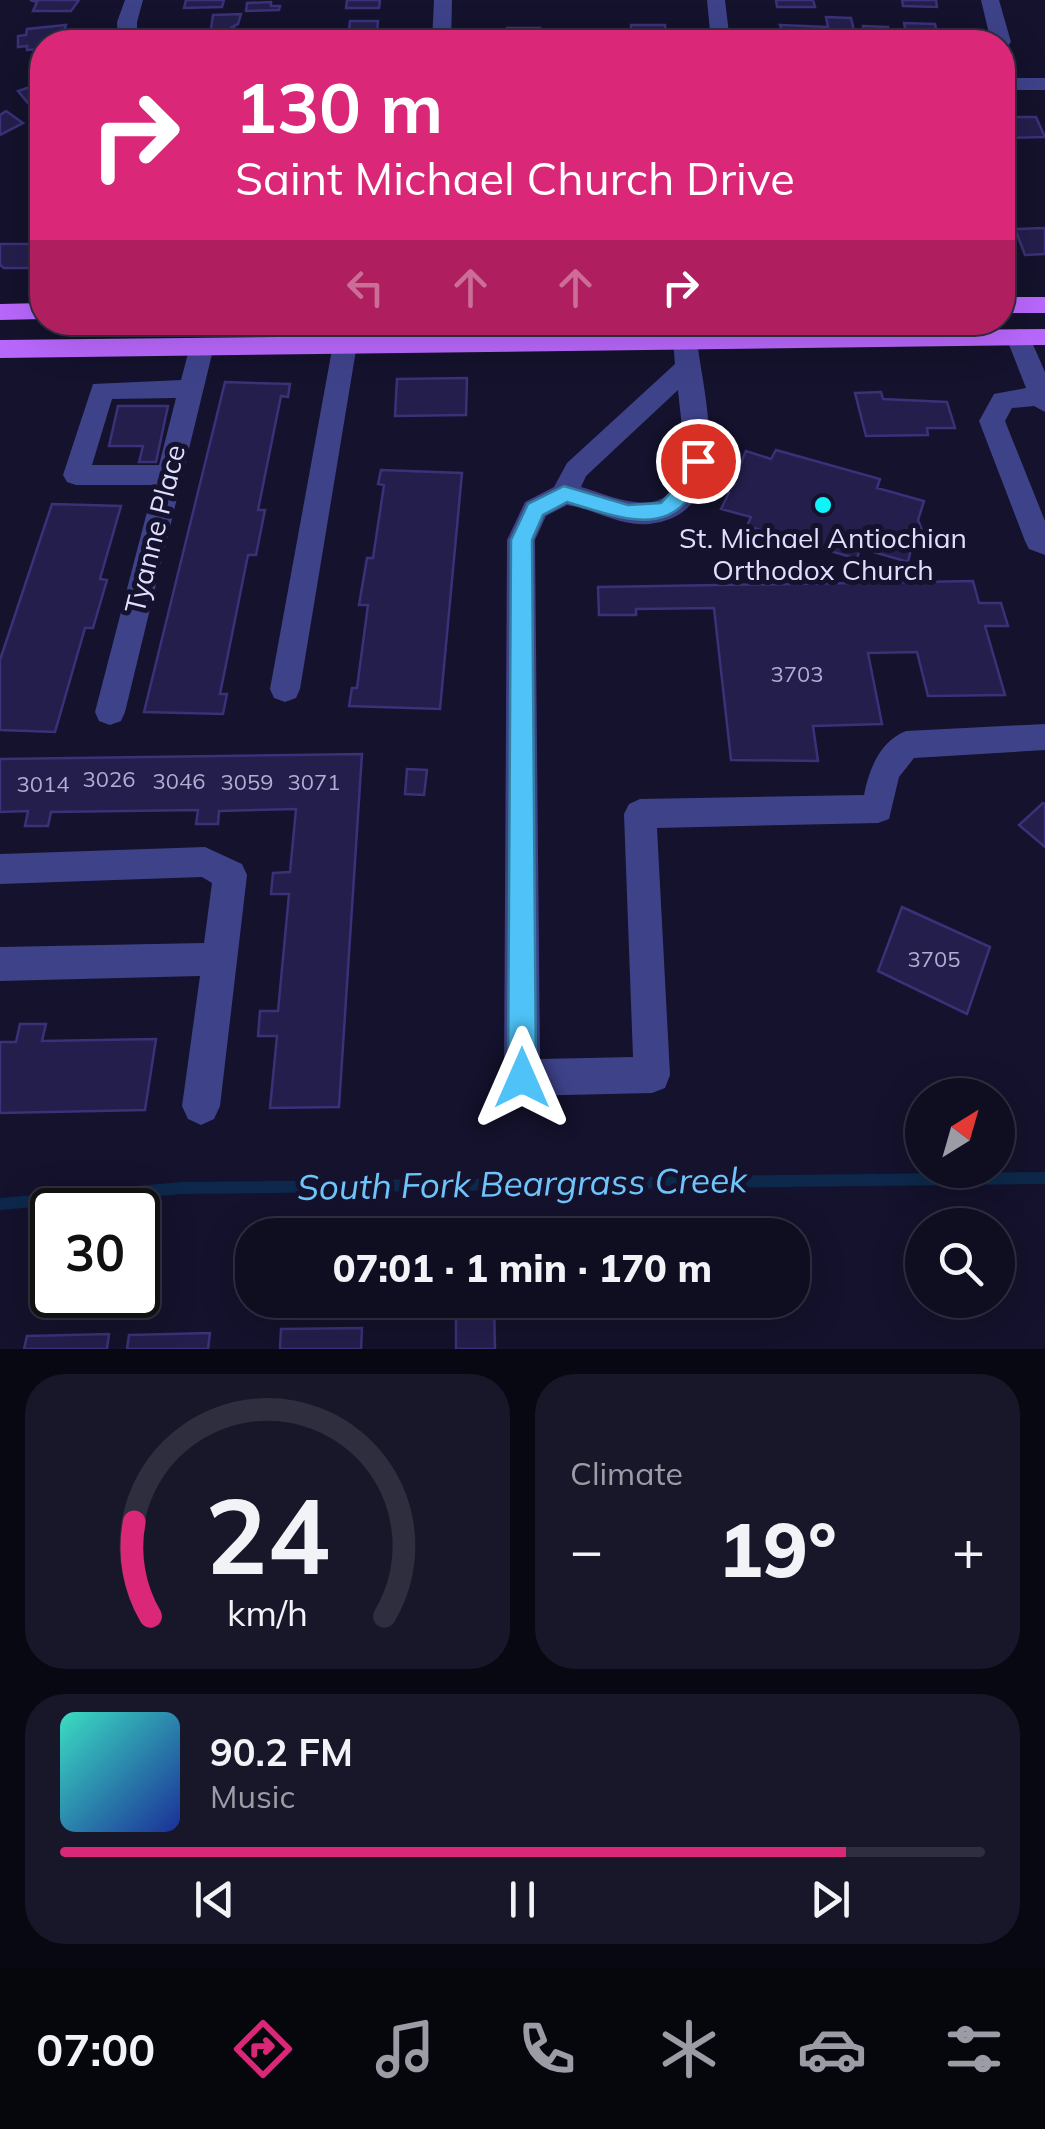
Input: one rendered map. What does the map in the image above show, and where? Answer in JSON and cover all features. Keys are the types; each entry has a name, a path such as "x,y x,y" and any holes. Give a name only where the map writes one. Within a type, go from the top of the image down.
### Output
{"main road":[{"path":"1015,305 1045,305"},
{"path":"0,312 30,311"},
{"path":"0,349 345,344 424,335"},
{"path":"445,335 686,355 1045,337"}],"street":[{"path":"127,30 134,0"},
{"path":"442,30 443,0"},
{"path":"716,0 720,30"},
{"path":"990,0 998,30"},
{"path":"1015,84 1045,84"},
{"path":"1018,337 1043,400 1003,400 992,421 1039,541 1045,544"},
{"path":"285,690 345,344"},
{"name":"Tyanne Place","path":"110,712 202,346"},
{"path":"564,494 628,512 650,514 668,508 680,497 696,474 698,461 686,355"},
{"path":"686,355 576,470 564,494 535,510 521,540 522,1078 652,1075 640,814 878,809 884,772 906,745 1045,737"},
{"path":"168,475 76,475 102,390 190,389"},
{"path":"0,870 205,862 230,875 201,1106"},
{"path":"0,964 219,960"}],"building":[{"path":"30,0 79,0 71,11 33,11 37,2"},
{"path":"186,0 224,0 222,7 184,8"},
{"path":"347,0 380,0 379,8 346,8"},
{"path":"776,0 813,0 815,7 777,7"},
{"path":"902,0 936,0 937,7 903,6"},
{"path":"271,2 271,6 280,6 279,10 246,11 247,3"},
{"path":"241,14 238,24 232,27 237,30 209,30 213,15"},
{"path":"826,17 851,18 854,30 829,30"},
{"path":"350,21 378,21 377,30 349,30"},
{"path":"904,23 935,24 936,30 905,30"},
{"path":"66,25 65,30 30,30 27,50 27,46 18,47 18,36 26,35 27,29"},
{"path":"631,25 665,25 665,30 631,30"},
{"path":"780,25 828,30 782,30"},
{"path":"863,26 888,30 863,30"},
{"path":"507,28 540,28 540,30"},
{"path":"30,87 30,102 28,103 18,91"},
{"path":"6,111 23,123 0,135 0,115"},
{"path":"1015,117 1036,117 1045,137 1015,138"},
{"path":"1045,228 1045,254 1025,255 1015,229"},
{"path":"0,244 30,244 30,268 0,265"},
{"path":"467,378 466,415 395,416 397,379"},
{"path":"225,382 290,384 288,397 281,396 258,510 265,510 256,555 248,555 220,694 227,694 223,714 144,712"},
{"path":"881,392 883,399 947,402 955,428 927,428 928,435 866,436 855,393"},
{"path":"118,406 168,406 156,462 139,462 143,446 109,446"},
{"name":"St. Michael Antiochian Orthodox Church","path":"776,450 880,479 877,488 924,501 918,520 924,535 913,541 908,562 860,548 857,559 747,526 751,517 721,509 729,493 716,489 727,464 739,467 746,451 771,459"},
{"path":"381,470 462,473 440,709 349,706 352,688 357,688 368,605 359,605 367,558 373,558 384,485 378,484"},
{"path":"52,504 121,506 100,579 107,580 93,628 85,628 55,732 0,730 0,660"},
{"path":"973,581 979,603 1001,603 1008,626 985,626 1005,695 928,696 917,652 868,653 882,724 813,726 818,761 731,760 714,608 636,609 636,615 599,615 598,587"},
{"path":"362,754 339,1107 270,1108 277,1036 258,1036 260,1011 278,1011 289,894 271,894 273,873 290,872 296,809 219,811 218,824 196,824 198,810 51,812 48,826 25,826 28,811 0,812 0,759"},
{"path":"407,769 427,770 424,795 405,794"},
{"path":"1045,804 1045,847 1019,825"},
{"path":"902,907 990,947 967,1014 878,971"},
{"path":"20,1024 46,1024 42,1041 156,1039 145,1110 0,1113 0,1042 16,1042"},
{"path":"456,1318 494,1318 495,1349 456,1349"},
{"path":"362,1328 361,1349 280,1349 281,1329"},
{"path":"210,1333 208,1349 127,1349 129,1335"},
{"path":"109,1334 107,1349 24,1349 27,1336"}],"waterway":[{"name":"South Fork Beargrass Creek","path":"0,1204 182,1188 1045,1178"}],"place":[{"name":"St. Michael Antiochian Orthodox Church","path":"823,505"}],"route":[{"path":"522,1078 521,540 535,510 564,494 577,494 628,512 650,514 668,508 689,485 698,461"}]}
